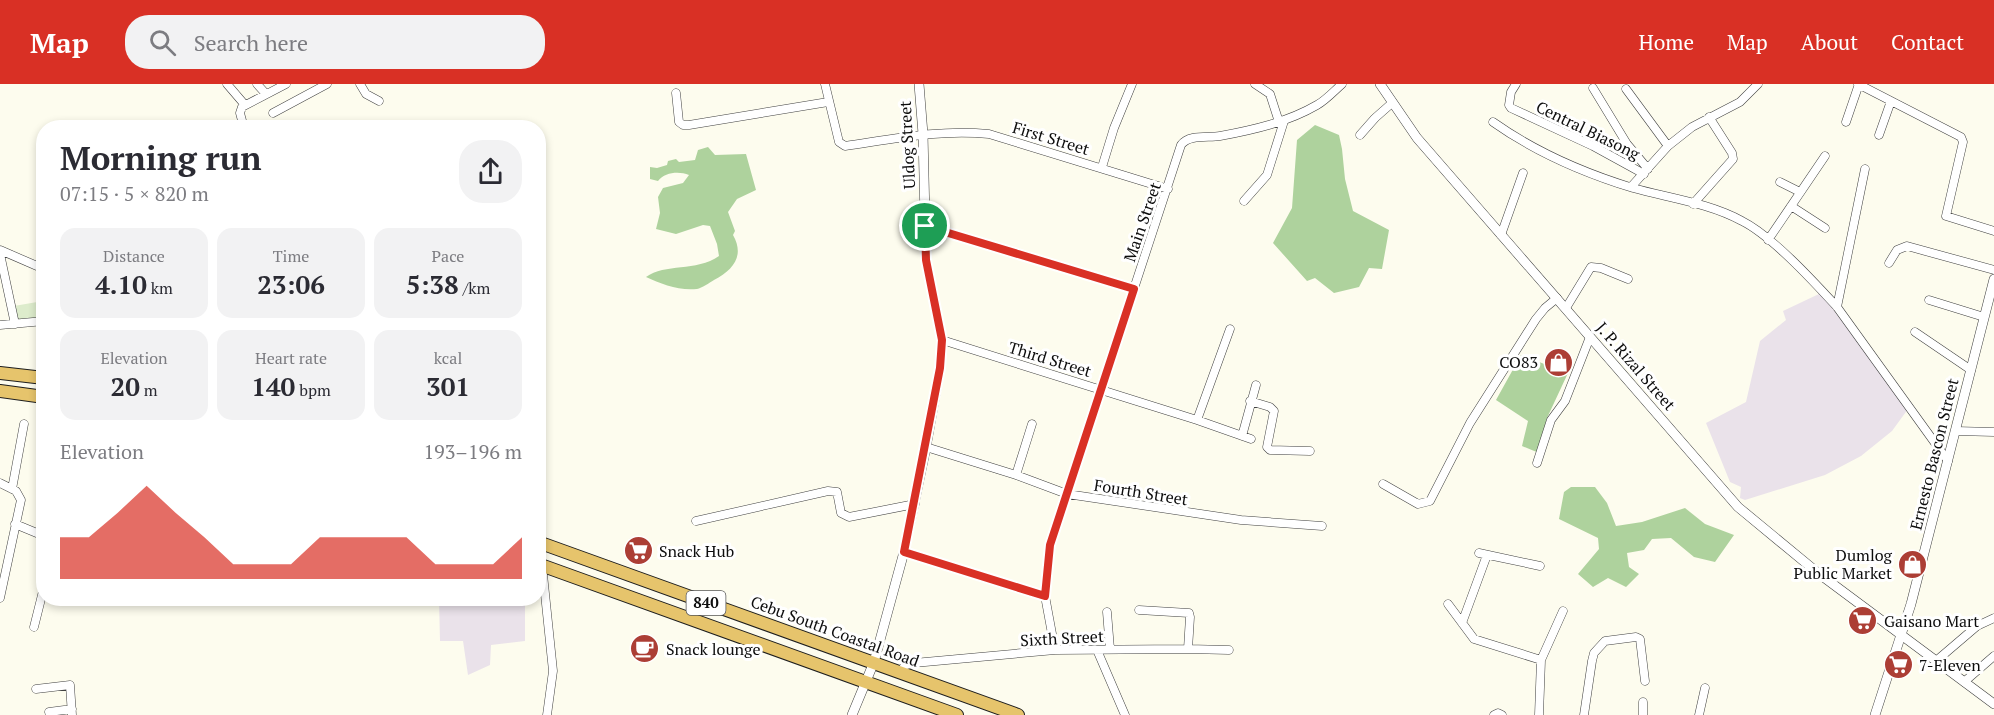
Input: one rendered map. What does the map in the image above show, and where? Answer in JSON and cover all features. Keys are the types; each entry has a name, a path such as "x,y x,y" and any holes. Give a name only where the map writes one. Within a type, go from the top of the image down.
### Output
{"highway":[{"path":"0,373 36,377"},
{"path":"0,391 36,396"},
{"name":"Cebu South Coastal Road","path":"546,545 1018,715"},
{"name":"840","path":"546,567 957,715"}],"street":[{"path":"227,84 245,105"},
{"path":"257,84 266,94"},
{"path":"242,120 240,113 242,107 286,84"},
{"path":"273,113 327,84"},
{"path":"360,84 366,94 379,101"},
{"path":"676,93 679,122 683,125 703,124 828,102 825,84"},
{"name":"Uldog Street","path":"867,682 904,552 940,368 942,340 926,260 923,134 919,84"},
{"path":"1102,167 1114,128 1132,84"},
{"path":"1244,201 1267,175 1281,121 1270,94 1255,84"},
{"name":"Main Street","path":"1055,650 1045,596 1050,545 1181,145 1185,140 1218,136 1281,121 1319,104 1342,84"},
{"name":"J. P. Rizal Street","path":"1380,84 1417,138 1738,507 1818,573 1994,704"},
{"name":"Central Biasong","path":"1515,84 1510,97 1511,108 1646,171"},
{"path":"1631,187 1668,146 1692,127 1740,102 1758,84"},
{"path":"1846,122 1858,84 1963,139 1946,216 1994,231"},
{"path":"1593,87 1646,171"},
{"path":"1626,89 1668,146"},
{"path":"1879,135 1891,101"},
{"name":"First Street","path":"828,102 839,142 845,146 923,134 962,131 989,134 1168,189"},
{"path":"1360,135 1392,103"},
{"path":"1693,204 1733,159 1732,153 1709,117"},
{"path":"1493,122 1575,168 1743,221 1768,240 1837,307 1948,461"},
{"path":"1768,240 1825,156"},
{"path":"1837,307 1865,169"},
{"path":"1501,235 1523,173"},
{"path":"1779,182 1800,192"},
{"path":"1791,206 1826,228"},
{"path":"925,226 1134,289"},
{"path":"1889,263 1898,249 1907,246 1994,270"},
{"path":"0,252 36,266"},
{"path":"0,252 15,324"},
{"path":"1566,308 1591,267 1601,268 1628,279"},
{"name":"Ernesto Bascon Street","path":"1875,715 1902,636 1994,279"},
{"path":"1383,484 1418,504 1430,501 1470,423 1536,319 1557,298"},
{"path":"1929,300 1984,317"},
{"path":"0,325 36,322"},
{"path":"1197,420 1230,329"},
{"path":"1915,332 1971,370"},
{"path":"1537,463 1551,420 1565,401 1590,337"},
{"name":"Third Street","path":"942,340 1102,389 1251,439"},
{"path":"1242,436 1256,385"},
{"path":"1250,401 1273,408 1268,447 1270,450 1310,451"},
{"path":"12,489 24,424"},
{"path":"1016,475 1032,424"},
{"path":"1956,431 1994,432"},
{"name":"Fourth Street","path":"926,447 1016,475 1067,494 1241,520 1322,526"},
{"path":"0,483 16,491 21,500 3,566 0,598"},
{"path":"696,521 828,491 837,492 841,513 849,517 915,504"},
{"path":"15,524 36,533"},
{"path":"904,552 1045,596"},
{"path":"1462,623 1483,554 1540,566"},
{"path":"1448,604 1474,639 1541,660"},
{"path":"34,627 39,606"},
{"path":"545,606 553,671 547,715"},
{"path":"1139,610 1189,613 1188,649"},
{"path":"1539,715 1541,660 1563,611"},
{"path":"1107,612 1110,649"},
{"path":"1936,661 1977,626 1994,618"},
{"path":"1584,715 1594,653 1605,641 1636,637 1640,639 1645,681"},
{"name":"Sixth Street","path":"899,672 906,665 914,663 1055,650 1229,650"},
{"path":"1097,650 1125,715"},
{"path":"1964,682 1994,656"},
{"path":"852,715 867,682"},
{"path":"36,689 70,686 72,712 49,712"},
{"path":"1699,715 1705,688"},
{"path":"1643,702 1643,715"},
{"path":"1494,715 1498,713 1502,715"}],"shaded area":[{"path":"1821,293 1908,409 1892,431 1861,456 1825,475 1745,500 1740,498 1741,487 1730,482 1706,423 1746,402 1760,341 1786,320 1783,311"},
{"path":"439,606 525,606 525,641 491,645 490,665 468,675 463,641 440,641"}],"green space":[{"path":"1315,125 1339,135 1345,179 1353,211 1389,230 1382,269 1369,268 1359,287 1334,293 1315,278 1307,281 1273,243 1292,208 1297,140"},
{"path":"708,147 715,155 746,154 756,190 737,199 728,212 735,231 733,235 738,249 732,267 699,288 684,289 670,286 646,277 662,270 710,261 719,256 717,244 710,226 703,225 676,234 656,229 660,213 658,197 663,188 683,183 689,175 672,173 658,181 650,179 650,167 657,168 667,165 668,161 676,159 679,162 695,160 698,150"},
{"path":"36,302 36,318 16,322 14,306"},
{"path":"1521,355 1568,373 1547,418 1539,453 1522,446 1528,421 1496,400"},
{"path":"1571,487 1595,487 1607,503 1616,526 1642,522 1685,508 1705,524 1734,535 1715,562 1694,557 1671,538 1652,539 1644,550 1627,553 1629,567 1639,574 1626,587 1608,578 1593,587 1578,574 1599,549 1598,538 1559,519 1564,492"}],"place":[{"name":"CO83","path":"1559,362"},
{"name":"Snack Hub","path":"638,551"},
{"name":"Dumlog Public Market","path":"1913,564"},
{"name":"Gaisano Mart","path":"1863,621"},
{"name":"Snack lounge","path":"645,649"},
{"name":"7-Eleven","path":"1898,665"}],"route":[{"path":"925,226 1134,289 1050,545 1045,596 904,552 926,447 940,368 942,340 926,260 925,226"}]}
